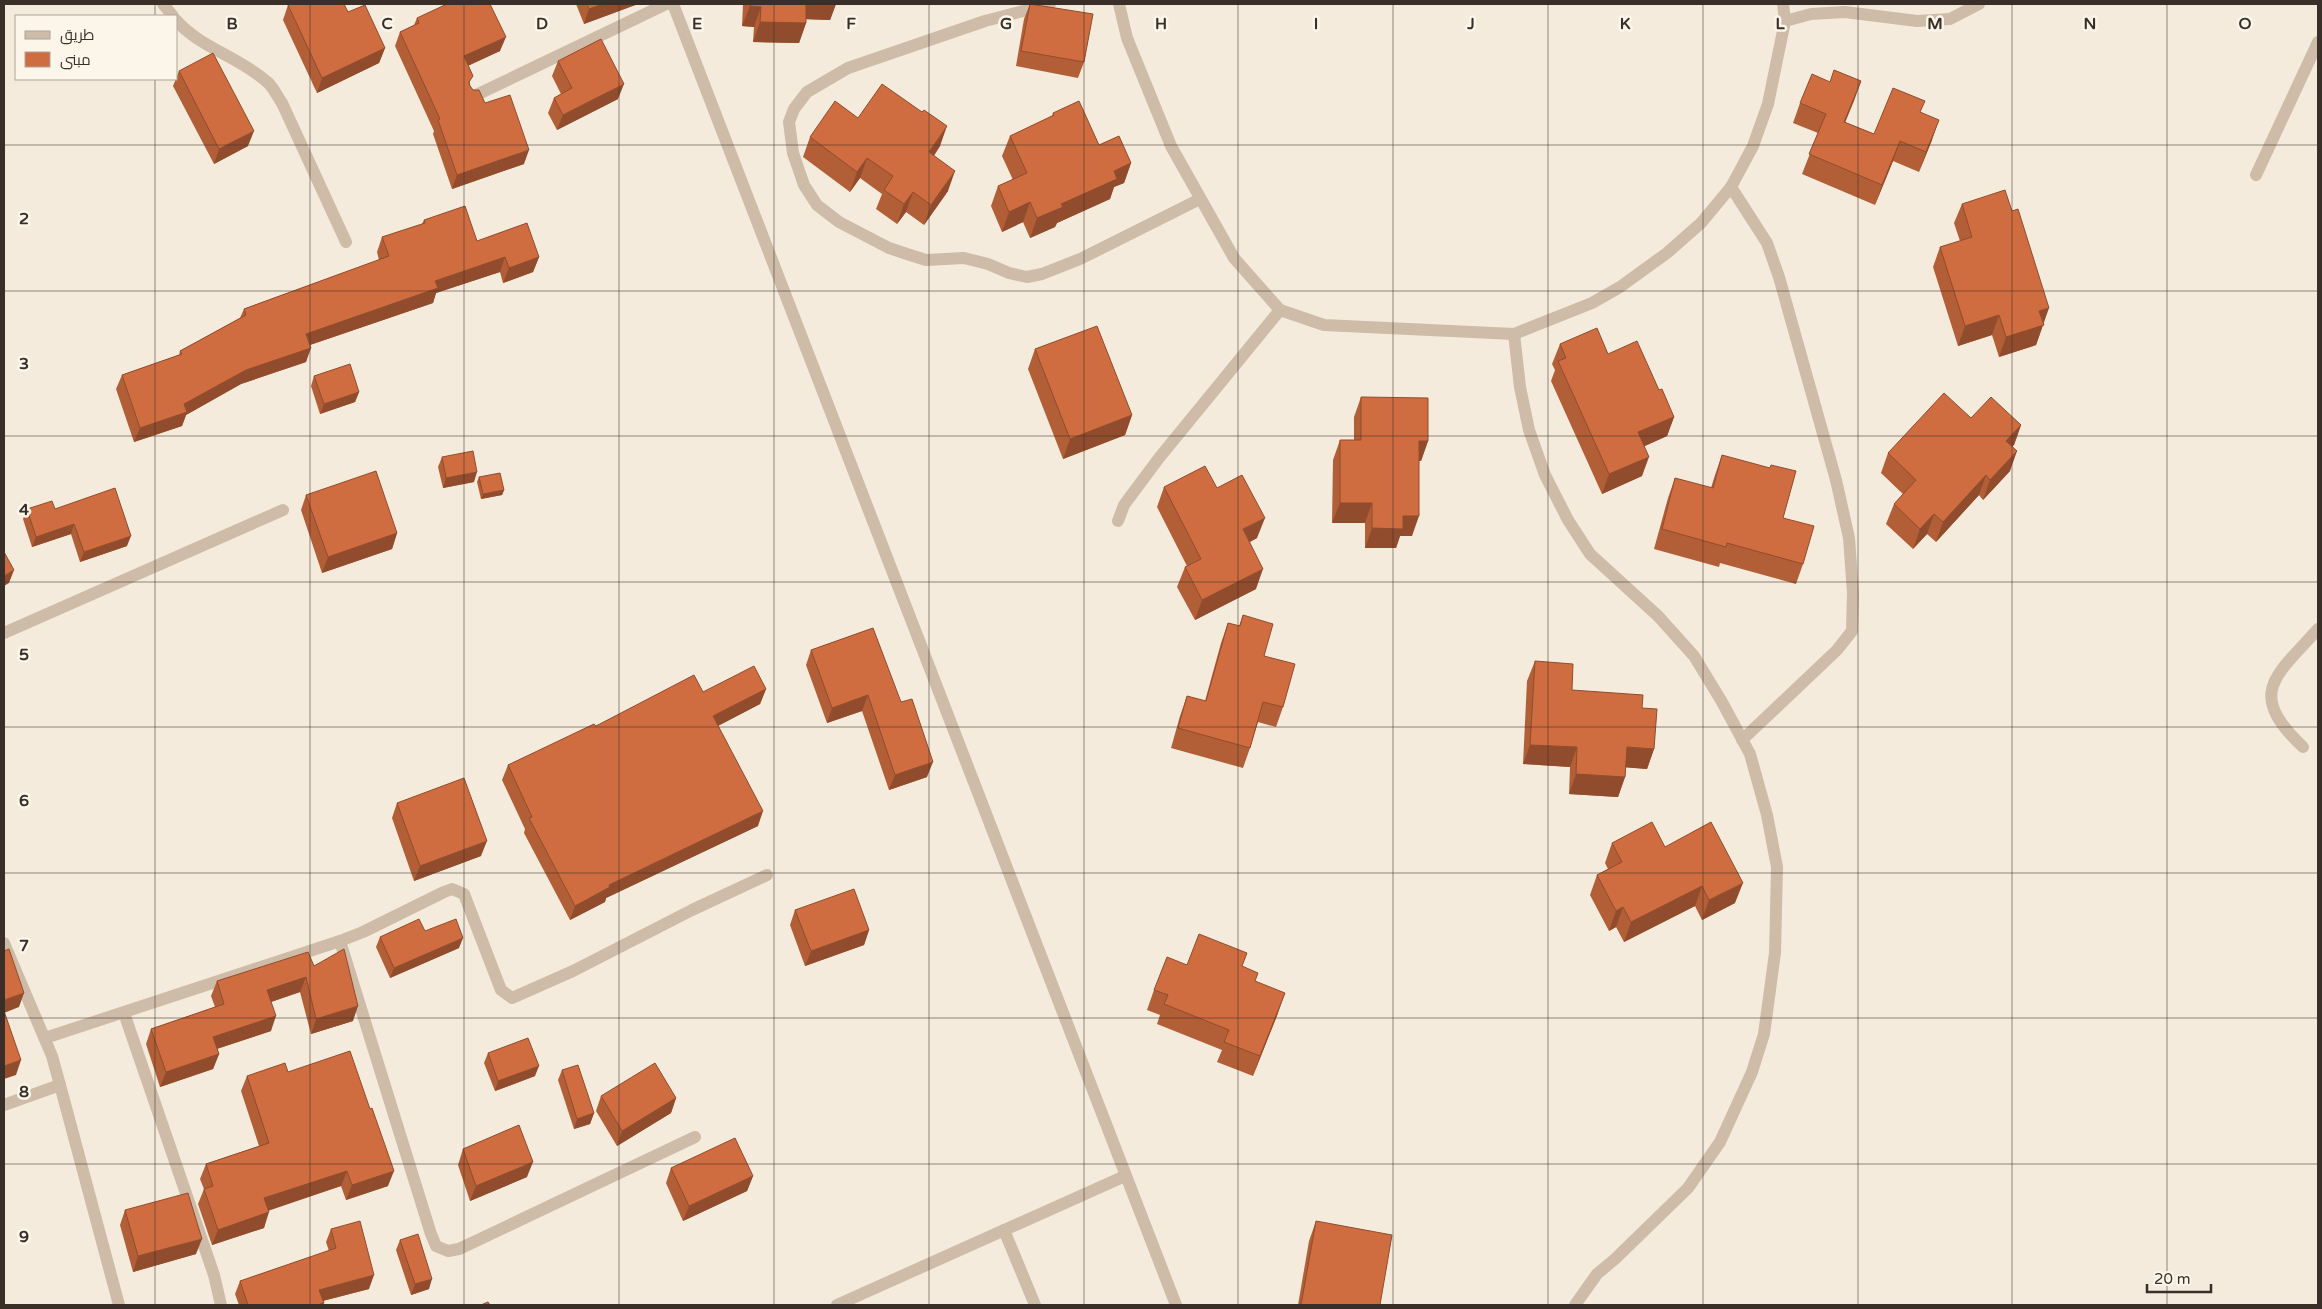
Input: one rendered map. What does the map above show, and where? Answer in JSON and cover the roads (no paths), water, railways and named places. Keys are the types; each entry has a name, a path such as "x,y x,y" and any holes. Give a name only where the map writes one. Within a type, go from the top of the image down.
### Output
{"street":[{"path":"163,4 173,15"},
{"path":"472,97 666,4"},
{"path":"673,4 1176,1305"},
{"path":"1050,4 985,21 848,68 807,92 794,108 789,122 793,153 801,177 817,205 839,222 889,248 910,256 926,260 964,258 1027,277 1042,274 1080,258 1200,199"},
{"path":"1119,4 1127,38 1171,146 1234,258 1280,310 1324,325 1514,334 1592,304 1620,287 1667,253 1701,223 1731,187 1753,146 1768,104 1785,22 1783,4"},
{"path":"1785,22 1811,14 1845,12 1917,21 1950,19 1979,4"},
{"path":"178,22 185,30 245,65 268,82 282,103 346,242"},
{"path":"2256,175 2318,42"},
{"path":"1731,187 1767,243 1780,276 1847,528 1853,593 1852,631 1837,650 1742,740"},
{"path":"1118,521 1124,505 1159,458 1280,310"},
{"path":"1514,334 1520,387 1529,430 1545,475 1568,520 1590,554 1658,616 1694,656 1750,754 1767,815 1777,867 1775,953 1764,1034 1752,1072 1720,1142 1688,1188 1597,1274 1575,1305"},
{"path":"4,633 283,510"},
{"path":"2303,747 2287,732 2276,716 2269,698 2273,682 2318,629"},
{"path":"45,1038 340,941 363,932 444,892 458,890 464,894 501,990 506,996 512,998 572,971 767,874"},
{"path":"340,941 436,1246 448,1251 459,1250 695,1137"},
{"path":"4,943 45,1038 60,1085 120,1305"},
{"path":"124,1013 214,1275 221,1305"},
{"path":"4,1105 60,1085"},
{"path":"837,1305 1125,1176"},
{"path":"1004,1230 1035,1305"}]}
